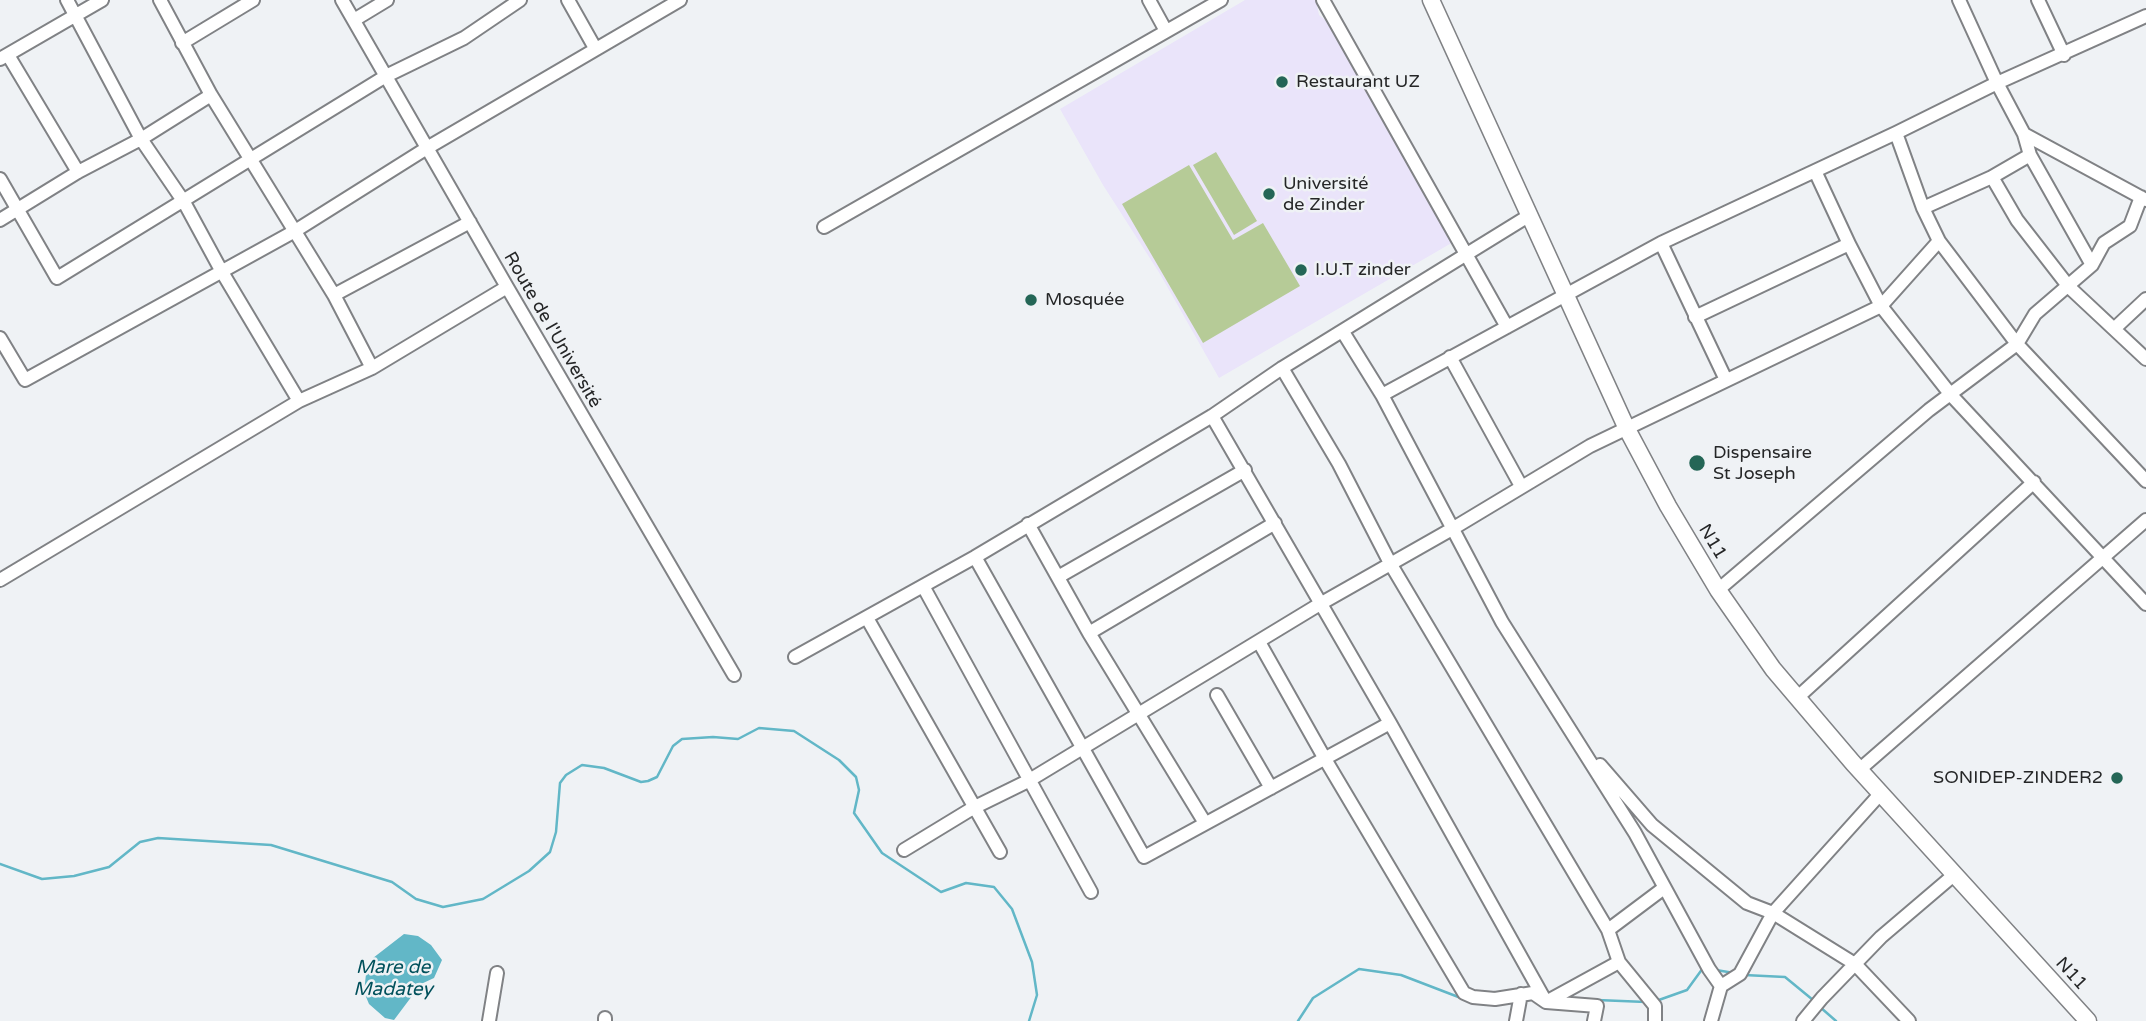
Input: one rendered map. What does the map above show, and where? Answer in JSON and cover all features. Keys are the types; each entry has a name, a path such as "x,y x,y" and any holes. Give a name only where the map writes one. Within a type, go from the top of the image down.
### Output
{"main road":[{"name":"N11","path":"1431,0 1627,429 1668,506 1718,590 1773,668 1859,770 2088,1021"}],"street":[{"path":"67,0 141,139 184,202 222,272 299,401"},
{"path":"78,172 4,57 102,0"},
{"path":"160,0 211,95 334,295 372,368"},
{"path":"182,43 253,0"},
{"name":"Route de l'Université","path":"342,0 734,676"},
{"path":"354,20 387,0"},
{"path":"0,179 57,278 386,76 464,38 520,0"},
{"path":"568,0 595,48"},
{"path":"0,338 25,380 295,231 427,148 680,0"},
{"path":"1149,0 1166,31"},
{"path":"824,227 1221,0"},
{"path":"1323,0 1507,327"},
{"path":"1959,0 2024,134 2030,155 2092,265"},
{"path":"2038,0 2064,55"},
{"path":"1382,395 1661,243 1896,134 1997,83 2146,16"},
{"path":"0,220 78,172 141,139 211,95"},
{"path":"1896,134 1923,208 1939,241 2017,344 2146,481"},
{"path":"1718,590 1929,410 2017,344 2035,314 2092,265 2104,243 2130,226 2144,198 2024,134"},
{"path":"1923,208 1992,177 2030,155"},
{"path":"1815,171 1881,306 1951,395 2146,604"},
{"path":"1992,177 2017,220 2069,286 2146,359"},
{"path":"795,657 975,557 1212,416 1282,368 1530,215"},
{"path":"334,295 470,222"},
{"path":"904,850 973,808 1082,749 1137,713 1590,446 1881,306 1939,241"},
{"path":"1661,243 1726,380"},
{"path":"1695,317 1849,244"},
{"path":"0,580 299,401 372,368 506,287"},
{"path":"2115,328 2146,299"},
{"path":"1343,332 1382,395 1524,660 1635,833 1721,986"},
{"path":"1450,357 1521,486"},
{"path":"1282,368 1339,464 1390,563 1608,930 1619,962 1653,1002 1656,1015 1654,1021"},
{"path":"1212,416 1390,723 1546,1002"},
{"path":"1058,577 1245,470"},
{"path":"1797,697 2034,482"},
{"path":"1859,770 2146,520"},
{"path":"1089,633 1275,523"},
{"path":"1028,524 1089,633 1205,823"},
{"path":"975,557 1144,857 1390,723"},
{"path":"923,586 1091,892"},
{"path":"867,618 1000,852"},
{"path":"1259,642 1464,993 1473,997 1495,999 1533,993 1546,1002 1597,1006 1594,1021"},
{"path":"1217,695 1271,788"},
{"path":"1572,732 1652,825 1747,903 1773,913 1855,964 1909,1021"},
{"path":"1711,1021 1721,986 1740,974 1773,913 1881,793"},
{"path":"1803,1021 1881,937 1955,874"},
{"path":"1608,930 1664,888"},
{"path":"1546,1002 1619,962"},
{"path":"489,1021 497,973"},
{"path":"1516,1021 1521,994"}],"shaded area":[{"name":"Université de Zinder","path":"1245,0 1316,0 1319,15 1328,22 1431,199 1428,202 1436,209 1455,241 1219,378 1160,274 1103,185 1060,109"}],"green space":[{"path":"1216,152 1257,221 1234,235 1193,165"},
{"path":"1189,165 1233,240 1263,223 1300,286 1203,343 1122,204"}],"water":[{"name":"Mare de Madatey","path":"404,934 418,936 431,945 442,960 434,978 421,984 394,1020 385,1018 369,1004 364,992 366,974 373,958"}],"waterway":[{"path":"0,864 42,879 74,876 109,867 140,842 158,838 271,845 392,882 416,899 443,907 483,899 529,871 550,852 556,832 560,783 566,775 582,765 604,768 641,782 648,781 657,777 673,746 682,739 738,739 759,728 794,731 839,760 856,777 859,790 854,813 882,853 941,892 966,883 994,887 1012,909 1032,962 1037,995 1029,1021"},
{"path":"1656,1001 1687,990 1703,968"},
{"path":"1298,1021 1313,998 1359,969 1401,975 1461,998"},
{"path":"1716,970 1734,973"},
{"path":"1744,975 1785,977 1813,1000"},
{"path":"1597,1000 1646,1002"},
{"path":"1820,1007 1836,1021"}],"place":[{"name":"Restaurant UZ","path":"1282,82"},
{"name":"Université de Zinder","path":"1269,194"},
{"name":"I.U.T zinder","path":"1301,270"},
{"name":"Mosquée","path":"1031,300"},
{"name":"Dispensaire St Joseph","path":"1697,463"},
{"name":"SONIDEP-ZINDER2","path":"2117,778"}]}
